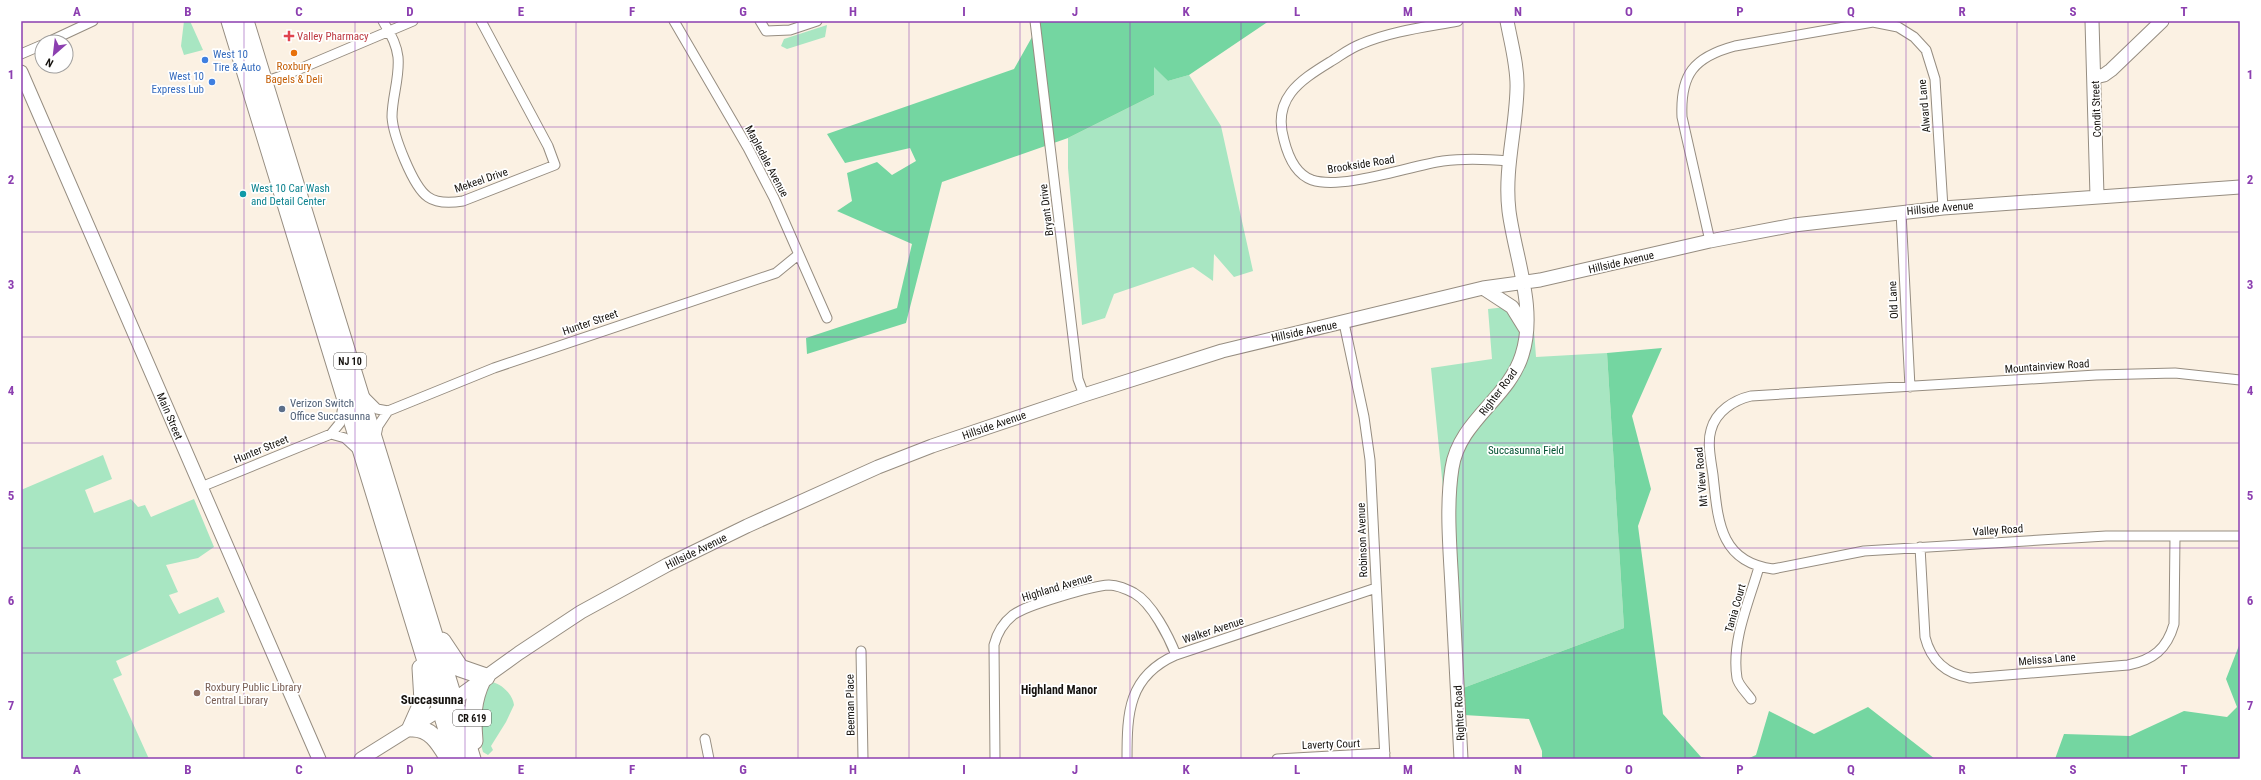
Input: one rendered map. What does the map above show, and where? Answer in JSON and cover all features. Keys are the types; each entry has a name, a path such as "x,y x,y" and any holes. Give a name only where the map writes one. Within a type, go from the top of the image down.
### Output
{"highway":[{"name":"NJ 10","path":"230,21 351,392 376,444 428,614 447,705 456,759"},
{"name":"NJ 10","path":"245,21 264,82 351,392 364,459 418,632 447,705 473,759"},
{"path":"428,614 457,664 464,670 484,678"},
{"path":"418,632 423,696 421,708 411,728 422,730 436,738 449,759"},
{"name":"CR 619","path":"473,759 472,709 475,695 484,678"}],"main road":[{"name":"Righter Road","path":"1461,759 1450,547 1450,485 1452,465 1458,447 1465,434 1508,380 1520,361 1526,330 1526,312 1522,282 1508,209 1509,161 1517,89 1506,21"},
{"name":"Condit Street","path":"2092,21 2095,77 2097,196"},
{"path":"2095,77 2104,75 2111,70 2162,21"},
{"name":"Main Street","path":"22,80 319,759"},
{"name":"Hillside Avenue","path":"447,705 581,612 667,565 747,526 878,467 976,430 1230,349 1344,323 1483,288 1540,280 1710,242 1794,226 1943,208 2240,187"},
{"path":"1483,288 1512,307 1526,330"},
{"name":"CR 619","path":"361,759 447,705"}],"street":[{"path":"65,34 93,21"},
{"path":"383,21 389,31"},
{"path":"264,82 290,73 413,21"},
{"name":"Mekeel Drive","path":"389,31 395,40 398,58 392,105 395,132 422,191 438,202 456,202 555,165 548,146 481,21"},
{"name":"Mapledale Avenue","path":"674,21 748,148 774,198 827,318"},
{"path":"760,21 766,31 790,30 817,21"},
{"name":"Bryant Drive","path":"1035,21 1078,379 1084,395"},
{"name":"Brookside Road","path":"1458,21 1374,39 1360,44 1307,76 1292,88 1284,104 1281,118 1282,135 1288,155 1296,169 1311,179 1326,182 1350,180 1442,161 1474,158 1509,161"},
{"name":"Alward Lane","path":"1710,242 1682,118 1681,98 1684,84 1690,72 1700,61 1716,51 1735,46 1873,22 1898,27 1914,37 1926,50 1934,79 1943,208"},
{"path":"21,54 34,48"},
{"name":"Old Lane","path":"1901,212 1910,387"},
{"name":"Hunter Street","path":"388,412 494,368 776,273 798,255"},
{"name":"Robinson Avenue","path":"1344,323 1364,417 1370,460 1385,756"},
{"name":"Mountainview Road","path":"1856,389 2096,375 2202,375 2240,380"},
{"name":"Mt View Road","path":"1759,567 1748,563 1725,539 1718,519 1709,446 1711,430 1719,414 1737,400 1751,396 1856,389"},
{"path":"364,459 350,442 331,434 338,427 351,392 373,406 388,412 378,426 376,444"},
{"name":"Hunter Street","path":"201,487 331,434"},
{"name":"Valley Road","path":"1759,567 1773,569 1864,551 1920,547 2106,536 2240,536"},
{"name":"Melissa Lane","path":"1920,547 1925,638 1927,647 1932,658 1950,673 1970,678 2128,665 2143,662 2155,656 2170,636 2174,624 2175,537"},
{"name":"Tania Court","path":"1751,699 1737,680 1737,651 1740,631 1759,567"},
{"name":"Highland Avenue","path":"995,759 994,645 1000,629 1015,614 1036,605 1097,587 1118,586 1136,594 1150,608 1170,640 1176,655"},
{"name":"Walker Avenue","path":"1127,759 1128,713 1133,695 1149,673 1167,659 1376,588"},
{"name":"Beeman Place","path":"861,651 863,759"},
{"path":"705,739 709,759"},
{"name":"Laverty Court","path":"1278,759 1385,756"}],"green space":[{"path":"184,21 190,21 203,50 184,55 181,46"},
{"path":"1041,21 1269,21 1189,75 1168,81 1154,67 1154,95 1068,138 942,182 906,323 807,354 806,338 897,308 912,244 837,211 852,201 847,173 877,162 892,175 916,161 910,148 845,163 827,134 1014,69"},
{"path":"827,25 825,37 787,49 781,46 784,39"},
{"path":"1154,66 1168,81 1189,75 1221,126 1253,271 1234,277 1214,254 1213,281 1193,267 1114,294 1105,318 1082,325 1068,168 1068,138 1154,95"},
{"name":"Succasunna Field","path":"1532,304 1536,357 1607,353 1624,628 1463,688 1431,368 1492,359 1488,309"},
{"path":"1662,348 1632,416 1651,489 1638,526 1663,714 1701,757 1710,759 1542,759 1542,751 1529,719 1464,715 1463,688 1624,628 1607,353"},
{"path":"103,455 112,479 85,490 94,513 131,499 138,507 145,505 151,517 194,499 214,547 198,558 166,565 178,592 169,595 179,614 218,597 225,612 116,661 122,675 113,679 149,759 21,759 21,490"},
{"path":"2240,643 2240,759 2055,759 2064,734 2130,736 2184,711 2227,717 2237,707 2226,679"},
{"path":"492,682 500,685 506,690 512,697 514,705 506,722 491,746 493,750 488,755 483,752 479,715 482,696 486,688"},
{"path":"1868,707 1935,759 1747,759 1756,755 1769,711 1814,734"}],"place":[{"name":"Valley Pharmacy","path":"289,36"},
{"name":"Roxbury Bagels & Deli","path":"294,53"},
{"name":"West 10 Tire & Auto","path":"205,60"},
{"name":"West 10 Express Lub","path":"212,82"},
{"name":"West 10 Car Wash and Detail Center","path":"243,194"},
{"name":"Verizon Switch Office Succasunna","path":"282,409"},
{"name":"Roxbury Public Library Central Library","path":"197,693"}],"district":[{"name":"Highland Manor","path":"1059,690"},
{"name":"Succasunna","path":"432,699"}]}
